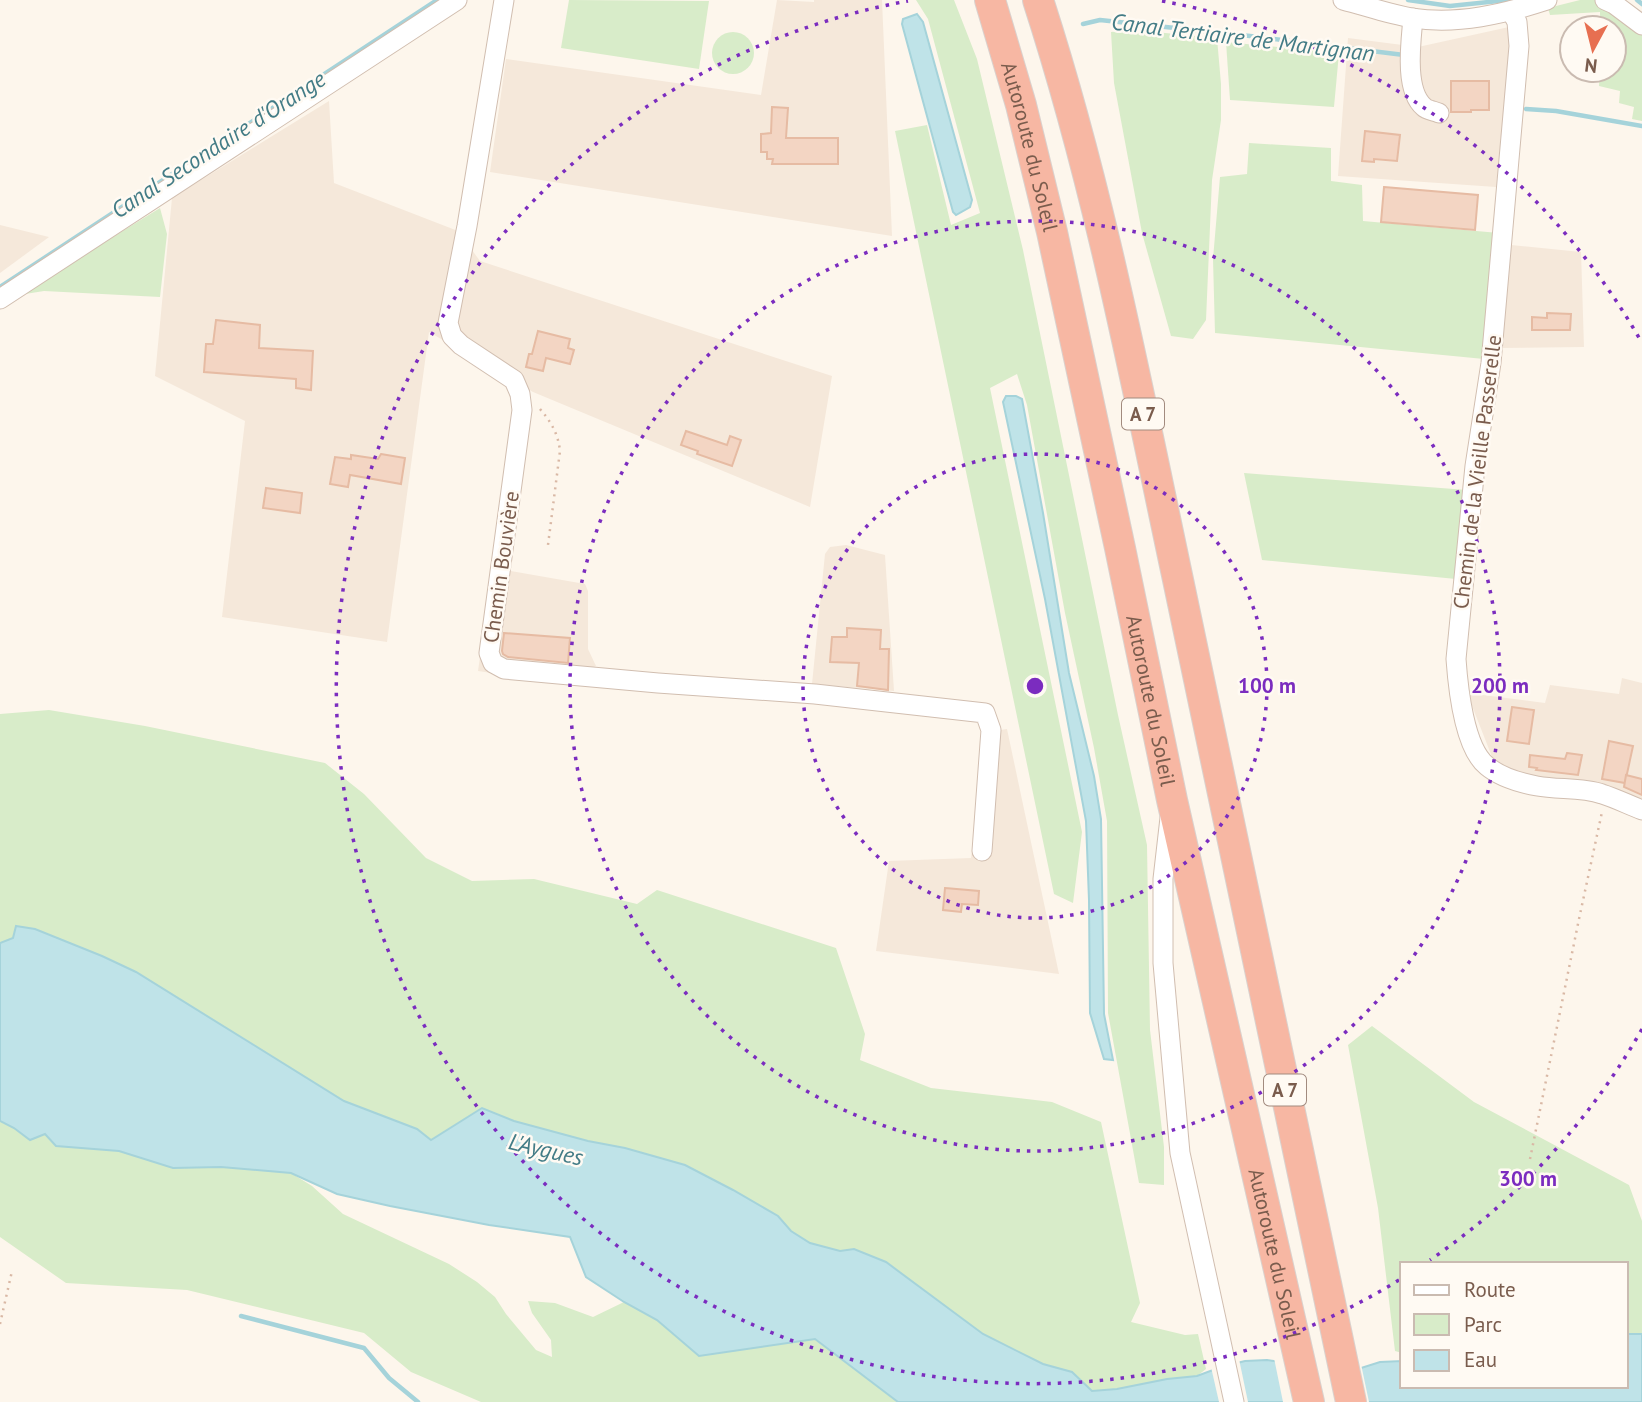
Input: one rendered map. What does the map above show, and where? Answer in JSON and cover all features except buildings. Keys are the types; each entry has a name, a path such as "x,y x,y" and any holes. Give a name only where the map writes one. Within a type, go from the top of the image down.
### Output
{"highway":[{"name":"Autoroute du Soleil","path":"990,0 1021,105 1055,245 1172,800 1309,1402"},
{"name":"Autoroute du Soleil","path":"1038,0 1086,166 1124,325 1351,1402"}],"street":[{"path":"0,299 457,0"},
{"path":"504,0 470,213 448,323 452,335 461,345 514,380 520,394"},
{"path":"1343,0 1413,18 1461,19 1511,11 1540,1"},
{"path":"1609,1 1642,25"},
{"name":"Chemin de la Vieille Passerelle","path":"1511,11 1517,22 1519,46 1491,363 1475,466 1456,659 1459,691 1465,722 1474,746 1486,765 1505,776 1537,786 1600,793 1642,810"},
{"path":"1413,18 1411,83 1424,108 1439,113"},
{"name":"Chemin Bouvière","path":"520,394 522,411 489,653 493,663 504,669 814,694 985,713 991,730 982,851"},
{"path":"1172,800 1163,879 1163,963 1180,1153 1234,1402"}],"path":[{"path":"520,394 554,426 558,439 560,451 548,545"},
{"path":"1530,1159 1606,795"},
{"path":"0,1324 12,1271"}],"shaded area":[{"path":"777,0 882,0 892,236 490,172 506,59 761,95"},
{"path":"1509,27 1511,34 1496,187 1338,176 1348,38 1418,47"},
{"path":"329,101 334,183 458,231 480,261 832,376 810,507 533,392 429,332 387,642 222,617 245,421 155,376 172,198"},
{"path":"0,225 49,237 0,273"},
{"path":"1511,245 1581,252 1584,347 1499,348"},
{"path":"846,545 885,555 894,691 812,684 825,554 830,547"},
{"path":"493,568 585,584 588,591 588,649 596,666 558,683 478,671"},
{"path":"1622,678 1642,683 1642,802 1532,781 1494,762 1467,693 1545,703 1550,685 1619,694"},
{"path":"1007,729 1059,974 876,951 889,861 971,858 987,732"}],"green space":[{"path":"569,0 709,1 699,69 561,48"},
{"path":"916,0 954,0 977,59 1023,250 1147,845 1150,1030 1164,1147 1164,1185 1139,1183 1108,1013 1107,821 1027,405 1017,374 990,388 1082,832 1073,903 1054,894 895,131 927,125 951,225 980,213 928,19"},
{"path":"1580,0 1598,0 1616,14 1600,12 1550,15 1548,8"},
{"path":"1628,24 1642,35 1642,121 1632,119 1634,107 1619,103 1620,91 1599,86 1628,84"},
{"path":"1134,30 1217,38 1221,120 1212,180 1206,320 1193,339 1171,336 1142,233 1114,83 1111,32"},
{"path":"733,32 748,38 754,53 748,68 733,74 718,68 712,53 718,38"},
{"path":"1226,42 1339,53 1334,107 1230,100"},
{"path":"1249,143 1331,148 1331,181 1362,185 1363,221 1499,233 1484,359 1215,333 1213,259 1220,177 1247,174"},
{"path":"160,208 167,234 160,297 44,291 19,295"},
{"path":"1244,473 1467,490 1456,579 1262,560"},
{"path":"49,710 145,726 325,763 364,794 426,858 472,881 534,879 637,904 657,890 836,948 865,1034 860,1060 931,1088 1052,1102 1101,1122 1140,1303 1131,1322 1185,1335 1198,1334 1206,1369 1197,1376 1092,1391 1072,1372 1043,1364 983,1334 886,1262 854,1249 840,1251 810,1243 791,1231 778,1216 685,1165 514,1121 482,1108 431,1140 417,1129 344,1101 136,972 102,956 35,929 17,926 13,938 0,943 0,714"},
{"path":"1372,1026 1474,1102 1629,1185 1642,1221 1642,1334 1628,1334 1628,1262 1400,1262 1400,1352 1395,1351 1378,1208 1348,1045"},
{"path":"0,1121 30,1140 45,1134 56,1146 119,1151 173,1168 220,1167 291,1173 312,1186 343,1214 449,1264 477,1282 495,1297 536,1350 552,1357 551,1340 532,1313 528,1301 555,1303 593,1317 624,1302 657,1320 699,1356 815,1339 898,1402 481,1402 411,1372 364,1333 187,1290 66,1283 0,1237"}],"water":[{"path":"917,14 923,22 972,200 970,207 956,215 902,24 903,19"},
{"path":"1006,396 1022,399 1069,673 1094,776 1101,819 1104,1014 1113,1060 1104,1059 1090,1013 1086,821 1045,599 1003,402"},
{"name":"L'Aygues","path":"16,926 35,929 136,972 344,1101 417,1129 431,1140 482,1108 514,1121 685,1165 778,1216 791,1231 810,1243 840,1251 854,1249 886,1262 983,1334 1043,1364 1072,1372 1092,1391 1197,1376 1245,1361 1267,1360 1358,1369 1380,1362 1400,1361 1400,1388 1628,1388 1628,1334 1642,1334 1642,1402 898,1402 815,1339 699,1356 657,1320 586,1277 570,1237 489,1225 337,1194 291,1173 221,1167 173,1168 119,1151 56,1146 45,1134 30,1140 0,1121 0,943 13,938"}],"pier":[{"path":"1274,1358 1330,1364 1361,1364 1369,1402 1283,1402"},
{"path":"1239,1359 1248,1402 1219,1402 1211,1367"}],"waterway":[{"name":"Canal Secondaire d'Orange","path":"0,287 437,0"},
{"path":"1408,0 1450,6 1508,0"},
{"path":"1637,0 1642,4"},
{"name":"Canal Tertiaire de Martignan","path":"1083,24 1100,20 1404,55"},
{"name":"Canal Tertiaire de Martignan","path":"1526,109 1556,111 1642,126"},
{"path":"241,1316 364,1348 389,1378 418,1402"}]}
